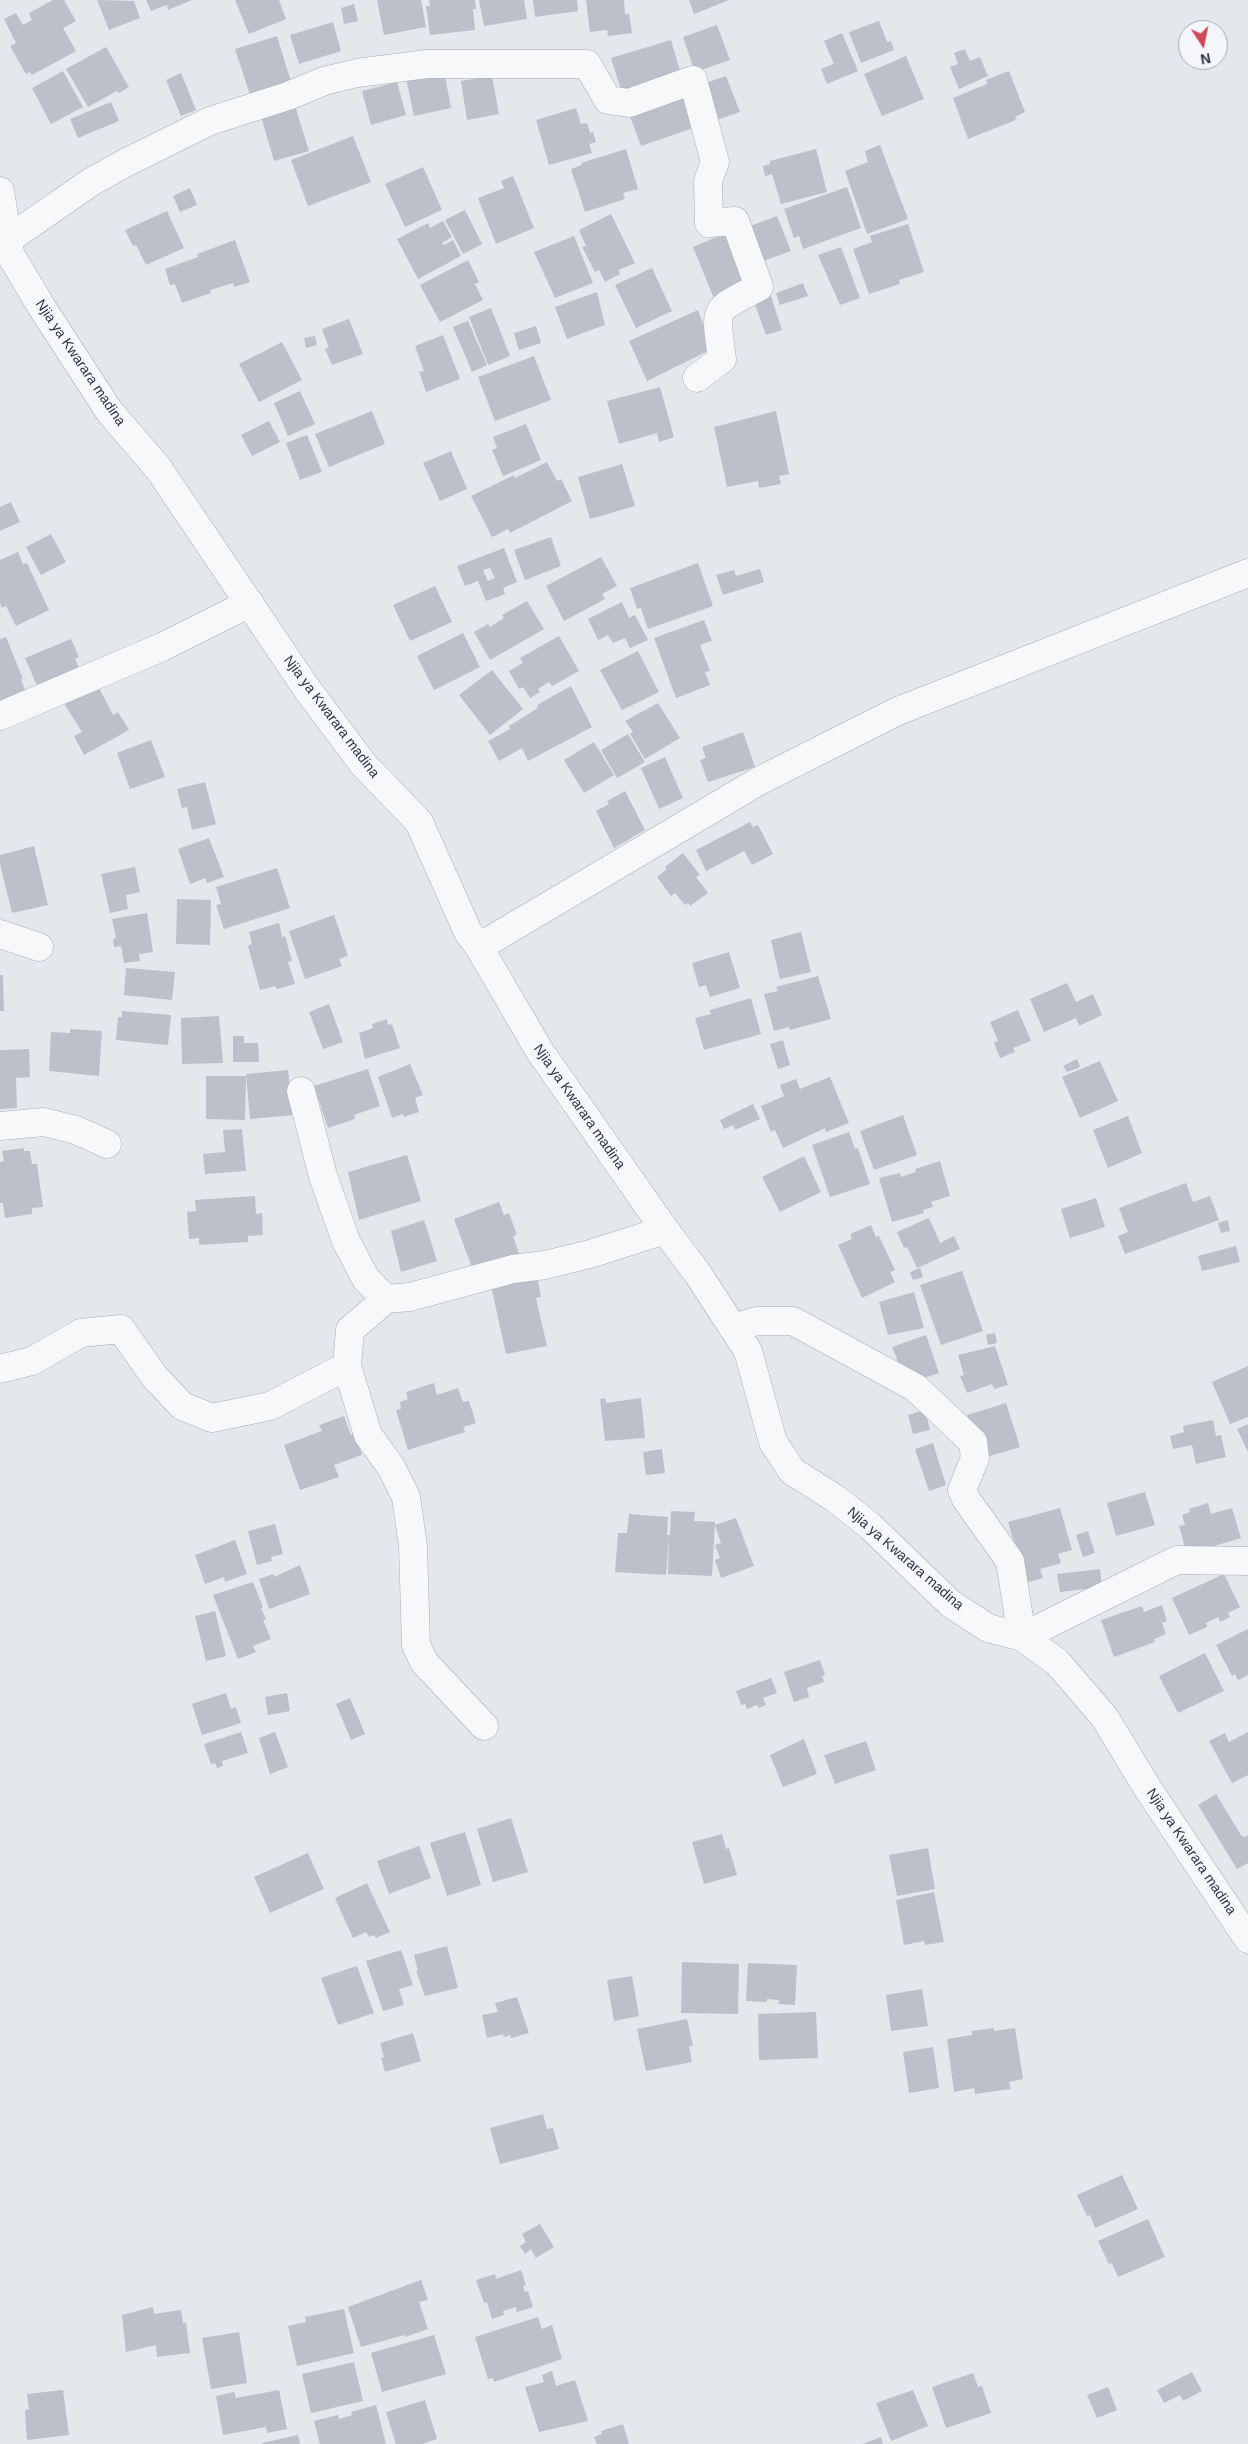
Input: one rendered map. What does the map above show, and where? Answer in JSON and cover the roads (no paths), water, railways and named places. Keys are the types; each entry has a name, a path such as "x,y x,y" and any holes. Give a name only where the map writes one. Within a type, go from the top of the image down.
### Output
{"street":[{"path":"5,252 91,182 210,121 288,96 324,81 357,73 427,64 587,64 608,100 629,103 693,80 715,162 708,181 709,223 735,221 759,287 723,306 716,317 722,359 697,378"},
{"name":"Njia ya Kwarara madina","path":"0,191 5,252 109,411 158,468 307,689 364,765 419,822 468,932 479,947 539,1050 698,1274 748,1351 773,1442 792,1471 836,1499 870,1526 951,1604 988,1628 1022,1637 1057,1662 1105,1718 1148,1788 1245,1927"},
{"path":"479,947 759,781 898,712 1248,573"},
{"path":"0,716 162,647 250,603"},
{"path":"0,934 39,947"},
{"path":"301,1091 322,1176 346,1241 366,1279 386,1299"},
{"path":"0,1126 44,1122 76,1130 108,1144"},
{"path":"484,1726 424,1662 416,1645 413,1546 406,1497 391,1467 368,1435 347,1366 350,1330 386,1299 410,1297 513,1269 545,1265 590,1254 665,1230"},
{"path":"734,1328 757,1321 793,1321 916,1388 973,1442 975,1458 962,1490 966,1499 1010,1561 1022,1637 1177,1560 1248,1561"},
{"path":"0,1369 32,1361 81,1333 121,1329 154,1376 182,1406 212,1418 270,1406 347,1366"}]}
